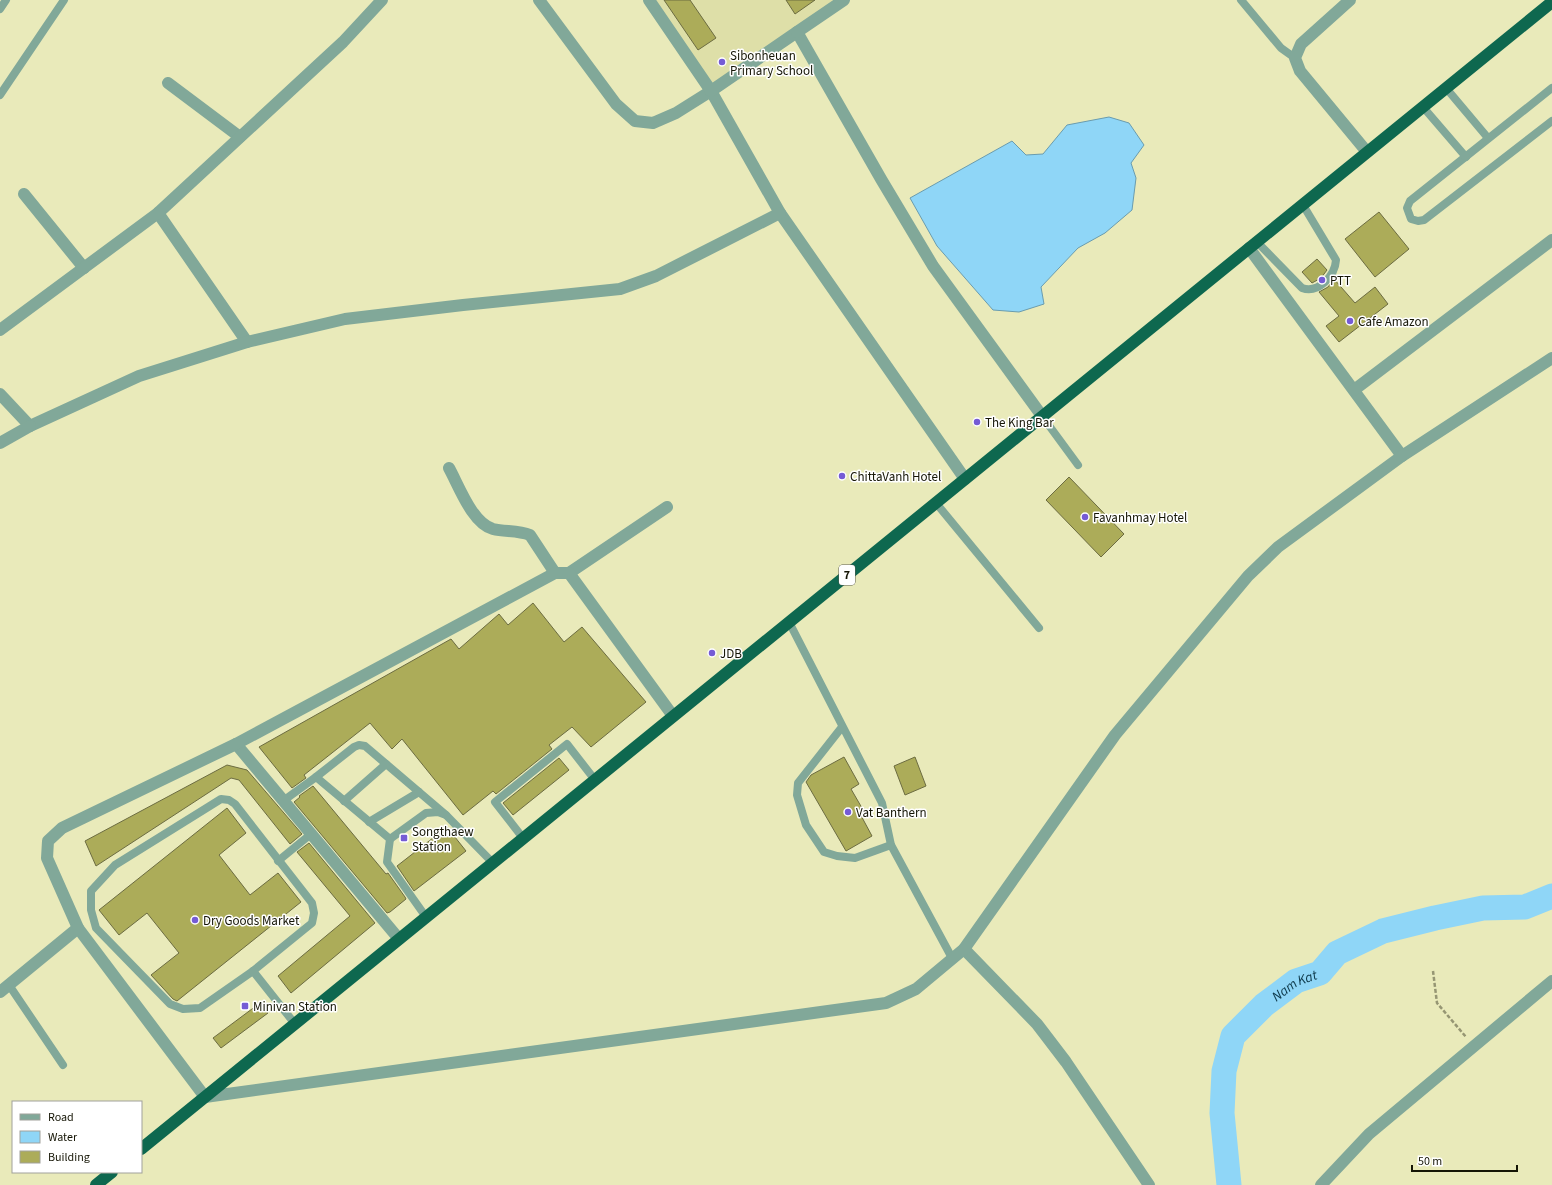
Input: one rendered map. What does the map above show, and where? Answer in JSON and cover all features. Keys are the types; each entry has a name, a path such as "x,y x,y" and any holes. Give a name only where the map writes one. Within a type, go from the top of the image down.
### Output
{"highway":[{"name":"7","path":"142,1148 1552,2"},
{"path":"96,1185 111,1173"}],"street":[{"path":"0,330 158,213 343,42 382,0"},
{"path":"539,0 616,104 635,121 653,123 676,114 844,0"},
{"path":"649,0 710,91 780,213 965,479"},
{"path":"1350,0 1301,44 1295,58 1300,71 1367,152"},
{"path":"797,32 881,179 933,266 1042,416"},
{"path":"168,83 240,137"},
{"path":"24,194 84,268"},
{"path":"158,213 248,342"},
{"path":"0,443 30,426 139,376 248,342 344,319 620,289 656,276 780,213"},
{"path":"1354,390 1552,240"},
{"path":"1253,245 1402,456"},
{"path":"667,507 569,573 555,573 236,744 62,828 48,841 47,858 78,928 205,1097 886,1003 916,989 964,949 1115,735 1248,576 1278,547 1402,456 1552,358"},
{"path":"0,394 30,426"},
{"path":"449,468 474,514 485,526 494,529 524,532 530,535 555,573"},
{"path":"569,573 673,716"},
{"path":"236,744 399,939"},
{"path":"4,988 78,928"},
{"path":"964,949 1037,1024 1066,1062 1149,1185"},
{"path":"1321,1185 1369,1134 1552,981"}],"lane":[{"path":"0,10 6,0"},
{"path":"0,95 64,0"},
{"path":"1241,0 1281,48 1295,58"},
{"path":"1446,88 1488,138"},
{"path":"1552,88 1410,201 1407,208 1411,218 1418,221 1424,220 1552,121"},
{"path":"1423,107 1466,157"},
{"path":"1253,245 1302,288 1309,291 1316,289 1331,275 1336,268 1336,260 1303,205"},
{"path":"1042,416 1078,465"},
{"path":"936,503 1039,628"},
{"path":"789,622 882,803 891,845 952,958"},
{"path":"842,727 798,783 797,795 806,825 824,852 837,856 855,858 891,845"},
{"path":"523,838 495,802 507,792 567,744 595,780"},
{"path":"283,801 354,747 359,745 365,746 446,815 493,863"},
{"path":"344,801 386,764"},
{"path":"316,777 390,839"},
{"path":"369,822 419,792"},
{"path":"221,799 229,800 235,804 312,903 314,913 312,923 252,971 200,1008 183,1009 170,1004 96,928 91,910 91,891 115,865 221,799"},
{"path":"426,917 387,862 390,839 426,813 438,812 446,815"},
{"path":"278,861 311,834"},
{"path":"252,971 295,1024"},
{"path":"4,988 63,1065"}],"path":[{"path":"1433,971 1437,1003 1474,1046"}],"shaded area":[{"name":"Sibonheuan Primary School","path":"649,0 844,0 711,91"}],"water":[{"path":"1109,117 1129,123 1144,145 1131,163 1136,178 1132,210 1105,233 1078,248 1041,287 1044,304 1019,312 993,310 937,246 910,198 1012,141 1026,155 1043,154 1067,125"}],"building":[{"path":"664,0 690,0 716,38 698,50"},
{"path":"786,0 815,0 795,14"},
{"path":"1379,212 1409,249 1375,277 1345,239"},
{"path":"1317,259 1327,270 1321,278 1312,283 1302,272"},
{"path":"1334,279 1355,303 1375,287 1388,304 1339,342 1326,326 1339,316 1319,292 1328,287"},
{"name":"Favanhmay Hotel","path":"1069,477 1124,534 1101,557 1046,500"},
{"path":"533,603 564,642 582,627 646,702 591,747 572,727 549,745 552,749 496,794 493,791 463,815 402,739 392,749 370,723 304,775 306,778 292,788 259,747 451,639 459,649 499,614 508,625"},
{"path":"844,757 859,784 851,789 862,808 858,810 872,836 846,851 806,782 811,775"},
{"path":"915,757 926,786 905,795 894,766"},
{"path":"559,758 569,770 513,815 503,803"},
{"path":"227,765 247,770 302,834 290,844 239,780 231,778 96,866 85,841"},
{"path":"313,786 386,874 388,873 405,897 406,899 390,912 387,913 294,802 300,797 299,796"},
{"path":"227,808 246,833 219,855 250,895 278,873 301,902 177,1001 173,999 151,975 179,953 147,913 119,935 99,910"},
{"path":"447,827 466,851 414,891 397,866"},
{"path":"309,843 375,923 291,993 278,976 350,916 297,852"},
{"path":"260,1003 268,1013 221,1048 213,1038"}],"waterway":[{"name":"Nam Kat","path":"1229,1185 1222,1113 1224,1071 1233,1036 1264,1005 1296,981 1320,973 1337,953 1383,931 1483,908 1525,907 1552,896"}],"place":[{"name":"Sibonheuan Primary School","path":"722,62"},
{"name":"PTT","path":"1322,280"},
{"name":"Cafe Amazon","path":"1350,321"},
{"name":"The King Bar","path":"977,422"},
{"name":"ChittaVanh Hotel","path":"842,476"},
{"name":"Favanhmay Hotel","path":"1085,517"},
{"name":"JDB","path":"712,653"},
{"name":"Vat Banthern","path":"848,812"},
{"name":"Songthaew Station","path":"404,838"},
{"name":"Dry Goods Market","path":"195,920"},
{"name":"Minivan Station","path":"245,1006"}]}
